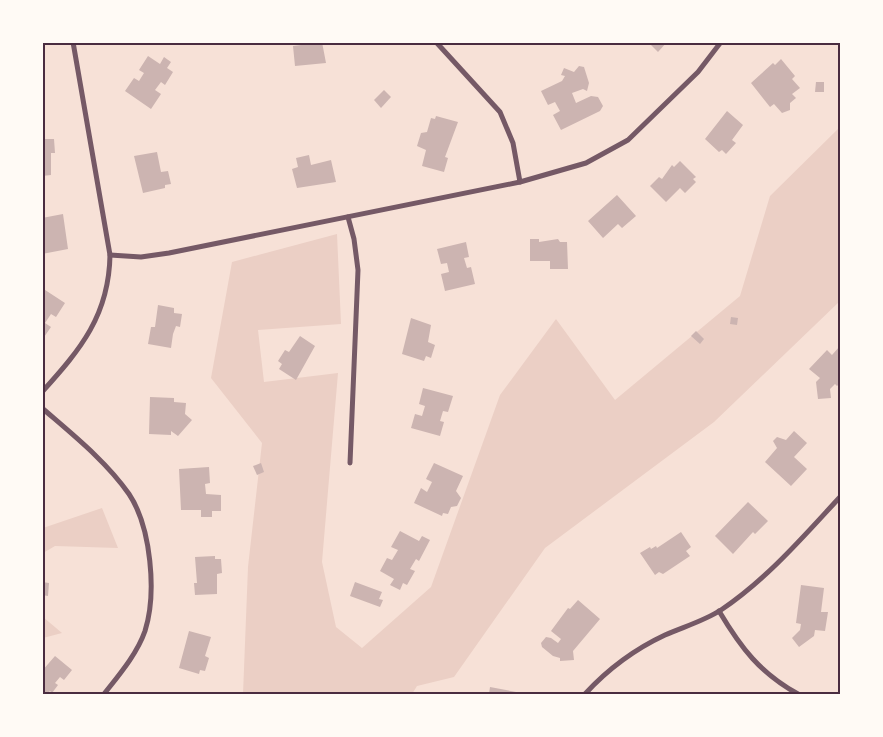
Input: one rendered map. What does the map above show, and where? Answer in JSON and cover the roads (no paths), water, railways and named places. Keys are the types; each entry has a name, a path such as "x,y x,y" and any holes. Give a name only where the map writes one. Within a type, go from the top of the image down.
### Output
{"street":[{"path":"42,392 77,353 93,327 110,280 110,255 73,42"},
{"path":"436,42 500,112 513,143 520,182"},
{"path":"110,255 141,257 169,253 520,182 586,163 628,140 698,72 721,42"},
{"path":"348,217 354,239 358,270 350,463"},
{"path":"42,408 109,470 130,495 143,528 150,564 151,598 144,631 125,668 104,694"},
{"path":"585,694 598,680 628,657 663,636 719,611 779,563 840,497"},
{"path":"719,611 736,640 756,665 781,685 798,694"}]}
